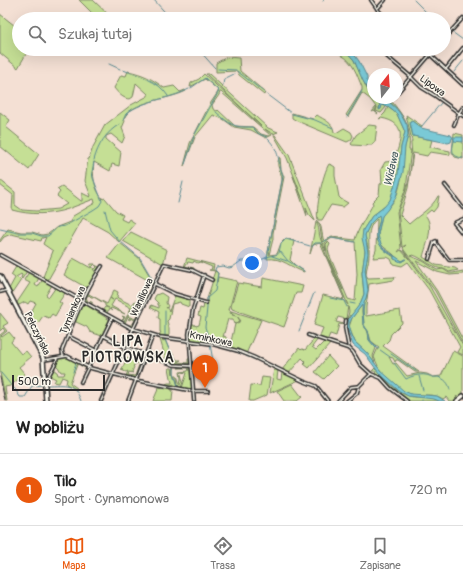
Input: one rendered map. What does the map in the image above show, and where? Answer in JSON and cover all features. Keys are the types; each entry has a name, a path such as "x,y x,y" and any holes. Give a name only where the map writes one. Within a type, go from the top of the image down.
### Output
{"main road":[{"name":"Pełczyńska","path":"0,276 43,360 46,401"},
{"path":"457,401 463,396"}],"street":[{"path":"371,0 380,12"},
{"path":"377,9 385,0"},
{"path":"451,31 463,18"},
{"path":"446,69 463,48"},
{"name":"Lipowa","path":"386,56 421,87 463,116"},
{"path":"403,86 429,56"},
{"path":"431,56 463,85"},
{"path":"454,125 458,113 463,107"},
{"path":"446,185 463,208"},
{"path":"463,219 454,223 463,234"},
{"path":"429,259 435,243 448,259 463,260"},
{"name":"Kminkowa","path":"0,255 133,329 153,335 221,346 253,357 316,386 328,401"},
{"name":"Waniliowa","path":"101,401 164,264 189,269 204,275"},
{"name":"Tymiankowa","path":"63,356 62,350 82,301 89,286 102,266"},
{"path":"194,401 189,341 190,324 204,275 212,280"},
{"path":"155,284 173,293 206,303"},
{"path":"0,292 8,290"},
{"path":"81,382 112,318"},
{"path":"346,320 345,328 349,349"},
{"path":"128,401 153,335"},
{"path":"308,335 349,349 353,352 360,364 371,374 381,378 390,388 407,401"},
{"path":"69,336 97,351"},
{"path":"104,336 125,347 176,366 191,366"},
{"path":"43,360 68,356 89,367 136,380 193,391 208,391"},
{"path":"47,379 57,358"},
{"path":"346,401 357,394 360,386 371,374"},
{"path":"338,401 351,387 360,386"}],"green space":[{"path":"79,0 93,0 106,12 91,12"},
{"path":"0,14 12,23 12,56 25,56 18,68 0,53"},
{"path":"342,56 350,56 354,60 367,89 367,97 362,93 348,117 346,115 362,90 354,69 349,61"},
{"path":"227,57 239,58 240,71 265,92 264,95 239,75 237,71 216,72 216,63"},
{"path":"128,71 148,77 164,88 174,86 180,92 186,91 134,108 124,119 125,121 122,128 125,136 122,143 111,134 106,136 106,139 121,152 119,166 112,164 110,171 94,162 93,172 96,187 103,199 105,198 116,211 123,215 121,219 127,222 129,219 135,223 119,242 108,232 83,218 48,280 43,277 53,251 43,244 46,237 42,238 41,241 11,234 4,237 0,242 0,240 8,229 21,232 32,232 42,235 48,234 57,227 70,222 73,216 95,203 94,199 68,209 54,212 40,214 19,212 12,210 13,195 0,185 0,180 15,192 15,205 22,210 36,211 58,209 67,204 57,196 60,192 57,189 62,186 81,201 82,193 90,197 91,196 85,181 88,159 105,125 131,105 148,96 148,94 136,83 133,97 130,99 123,97 114,88 121,75 126,76"},
{"path":"204,74 261,126 206,74 209,74 268,128 278,132 273,134 265,129 272,135 266,138 251,130 234,127 223,119 213,115 195,137 184,166 190,143 210,104 218,92 218,90 205,79 190,87 191,83 199,79","holes":["221,92 270,135 268,136 261,134 253,127 235,126 218,110 213,109 212,105"]},
{"path":"374,104 380,104 379,109 382,105 387,106 381,113 376,111 377,107 375,111 378,114 374,111 372,112 376,107"},
{"path":"391,104 394,104 403,117 399,112"},
{"path":"388,107 397,114 405,132 401,147 398,174 389,203 372,216 363,230 365,252 362,273 364,294 360,304 346,322 349,312 348,306 346,319 338,317 336,322 344,325 339,324 336,336 330,334 327,341 319,338 323,328 314,325 323,295 344,300 348,305 327,256 343,290 327,254 326,244 328,242 330,244 328,249 329,254 348,299 355,301 357,274 355,242 332,238 325,243 326,251 322,241 320,227 316,220 320,224 324,241 332,237 355,240 360,227 373,204 372,202 379,195 380,184 382,183 381,169 385,162 394,161 400,140 399,129 396,124 381,118 379,119"},
{"path":"0,112 10,120 6,127 39,154 29,170 0,146"},
{"path":"292,113 313,119 317,115 332,126 334,132 336,133 344,128 351,132 353,136 351,140 347,142 297,121 292,118"},
{"path":"406,115 422,126 421,128 412,121 410,124 413,136 432,140 430,147 450,151 450,155 430,152 427,156 413,153 408,188 400,215 409,224 429,208 439,196 437,207 433,212 431,210 425,215 428,219 430,230 423,257 436,265 455,268 458,270 449,272 443,269 449,273 463,271 463,274 450,275 437,272 416,261 437,291 463,340 463,344 435,291 404,250 403,248 406,245 402,247 398,211 409,180 412,141","holes":["410,256 416,256 438,268 443,269 437,270 423,261"]},
{"path":"369,125 377,126 375,142 372,145 367,146 352,145 351,144 356,135"},
{"path":"407,127 409,136 409,150 411,150 406,188 397,212 401,248 398,252 401,250 409,259 403,250 429,285 463,346 463,355 457,352 460,347 429,290 408,262 402,266 393,264 391,259 387,257 373,258 376,250 377,219 369,231 369,258 366,275 368,278 395,277 394,280 369,284 366,316 400,310 402,323 391,334 389,340 383,346 419,372 415,372 398,360 395,362 393,358 389,357 393,364 396,363 407,376 420,373 433,377 441,376 453,351 463,356 463,395 458,398 456,396 458,399 454,401 449,401 446,397 443,399 431,395 409,394 396,386 377,366 374,357 379,347 371,341 364,325 363,311 368,290 365,270 368,249 365,235 370,224 379,215 380,221 377,236 381,247 394,257 394,259 402,261 382,245 378,236 382,216 395,199 400,186 405,146 408,135"},
{"path":"454,133 463,135 463,159 455,157 452,152"},
{"path":"274,135 289,155 315,221 309,215 306,208 307,216 293,176 303,200 287,158"},
{"path":"280,157 281,169 284,177 269,255 277,254 281,243 286,238 294,241 290,260 304,272 282,261 267,259 282,180 278,166 278,160"},
{"path":"329,164 335,167 339,197 348,203 343,207 331,205 322,220 318,220 317,215 320,192 324,175"},
{"path":"316,222 326,255 344,298 320,243 313,245 310,254"},
{"path":"131,232 167,250 163,264 123,241"},
{"path":"120,243 139,258 154,283 144,304 143,303 153,283 108,258"},
{"path":"73,258 91,268 92,267 95,269 97,267 95,265 99,267 96,271 93,269 96,273 87,288 64,275"},
{"path":"187,258 214,265 213,270 215,271 209,270 211,270 212,267 194,261 193,263 188,262 185,266 194,268 194,270 184,267"},
{"path":"17,265 27,271 22,279 21,274 16,277 21,280 11,295 6,284 9,289 15,278 11,275"},
{"path":"215,271 218,273 217,282 218,277 237,281 229,310 261,320 246,354 231,348 230,346 235,324 233,319 228,319 223,337 225,336 228,341 226,345 210,343 208,337 209,342 192,341 190,339 191,324 194,324 195,326 199,325 201,317 198,316 200,308 203,309 204,304 207,305 207,299"},
{"path":"29,272 39,278 35,285 38,287 43,279 52,285 46,295 49,297 56,287 65,293 59,302 62,304 55,316 52,314 49,318 43,316 38,323 29,316 36,303 30,301 28,304 25,302 17,306 16,304 30,283 24,280"},
{"path":"263,278 303,286 301,293 296,293 284,327 232,309 231,306 238,283 262,287"},
{"path":"114,290 118,292 118,298 132,305 135,301 136,302 128,315 135,319 137,316 138,317 131,328 126,324 132,325 135,320 131,318 130,320 128,319 130,318 128,316 125,323 124,322 131,308 115,299 111,306 125,314 111,308 110,309 112,311 109,309 107,313 121,321 124,318 122,316 125,317 122,322 91,305 92,302 92,305 102,311 105,307 109,308 94,297 89,295 86,297 88,302 91,301 89,304 84,302 87,293 107,304"},
{"path":"161,293 167,297 166,303 168,306 167,308 166,307 169,311 175,295 192,300 189,300 189,307 181,304 180,302 172,304 169,319 167,321 169,336 159,335 161,332 160,319 158,318 159,312 150,307 152,307 151,305 159,308 158,303 154,299 156,295"},
{"path":"363,304 363,325 368,331 369,340 376,348 373,356 375,364 367,353 355,342 349,327 352,318"},
{"path":"86,305 110,320 102,336 90,332 87,327 76,322 75,320 81,306"},
{"path":"0,313 8,323 3,326 7,331 1,336 2,337 9,332 14,338 11,342 21,354 26,351 31,357 19,367 25,374 10,386 5,387 7,401 0,373 0,335 5,331 3,328 0,331"},
{"path":"315,338 318,339 312,347 316,350 325,341 331,343 309,368 304,364 306,362 302,358 289,373 282,370 299,348 301,350 305,350"},
{"path":"160,339 163,341 165,340 175,363 175,359 170,350 177,360 181,360 177,362 188,363 188,359 190,359 190,364 172,364 172,362 165,360"},
{"path":"131,356 135,358 134,360 136,361 139,357 138,360 140,361 133,366 133,373 129,372 128,375 135,376 139,365 141,365 136,377 133,378 126,376 128,371 126,372 121,370 124,370 122,369 127,358 130,359"},
{"path":"328,356 337,366 324,379 315,372"},
{"path":"66,357 88,368 87,369 78,364 77,365 70,383 77,388 76,389 66,384 67,379 62,377 59,383 54,382 56,379 50,376 55,368 58,375 64,375 65,372 61,372 56,365 59,358"},
{"path":"189,366 191,368 191,390 182,388 187,373 182,372 180,374 180,372 188,371 189,368 178,368"},
{"path":"169,368 172,368 173,374 173,368 175,368 174,373 178,386 175,375 177,375 180,385 180,374 183,382 181,388 174,387 174,384 170,386 166,384 172,383"},
{"path":"375,368 390,384 405,395 432,398 439,401 408,401 380,377 374,374 376,373 375,371 372,371"},
{"path":"274,369 278,370 277,379 281,380 282,372 299,380 270,393"},
{"path":"262,377 270,378 267,395 253,401 249,401 251,385 260,386"},
{"path":"292,384 302,397 297,401 284,401 277,391"},
{"path":"159,385 171,388 171,390 173,390 172,401 153,401 159,387 166,389 165,387"}],"water":[{"path":"350,56 355,56 359,61 367,77 367,87 354,60"},
{"path":"380,104 390,104 397,110 407,124 408,135 405,147 403,172 396,197 382,216 378,234 383,248 402,261 406,259 401,262 394,259 394,256 384,250 379,244 377,231 380,221 379,215 370,224 365,235 368,253 365,270 368,290 363,311 364,325 368,331 363,325 362,305 349,324 351,333 355,342 367,353 380,370 404,391 411,394 437,396 445,401 408,396 398,390 379,373 365,354 353,345 347,328 349,318 360,304 364,294 362,273 365,251 362,238 363,230 372,216 384,207 390,200 398,174 401,147 405,132 397,114 388,107 382,105 381,109 379,110"},
{"path":"412,121 421,128 451,135 452,137 463,137 463,142 454,141 454,138 452,138 451,142 448,143 413,136 410,122"},
{"path":"368,331 370,340 377,347 376,348 369,340"}],"waterway":[{"path":"154,0 165,12"},
{"path":"414,0 426,12"},
{"path":"452,32 463,40"},
{"path":"204,56 215,68"},
{"path":"454,72 463,61"},
{"path":"109,64 120,69"},
{"path":"218,69 236,70"},
{"path":"123,70 154,82 168,96"},
{"path":"237,71 265,93"},
{"path":"223,85 224,79 234,74"},
{"path":"185,164 194,136 219,91 205,78 191,88"},
{"path":"94,160 103,139 121,123 128,112 143,104 189,89"},
{"path":"347,117 362,91"},
{"path":"266,94 291,113"},
{"path":"422,126 441,103"},
{"path":"216,112 225,120 236,126 252,127 259,134 267,137"},
{"path":"292,114 315,120 333,128"},
{"path":"267,257 283,176 277,152 268,139"},
{"path":"454,141 453,153 463,158"},
{"path":"0,229 18,233 32,233 41,236 48,236 58,227 65,226 99,206 102,201 93,178 92,172 94,162"},
{"path":"178,203 183,182"},
{"path":"105,210 110,230 120,242"},
{"path":"323,242 331,238 355,242"},
{"path":"279,253 281,244 286,239 310,246"},
{"path":"121,242 140,258 154,282"},
{"path":"312,247 315,243 321,243"},
{"path":"280,251 288,261 304,271"},
{"path":"233,267 241,261 259,261 278,254"},
{"path":"272,256 287,261"},
{"path":"210,342 205,327 207,298 215,291 218,273 215,270 216,267 233,267"},
{"path":"299,331 314,293"},
{"path":"330,298 345,301"},
{"path":"344,301 347,307"},
{"path":"350,303 355,304"},
{"path":"165,311 165,335"},
{"path":"165,339 170,352"},
{"path":"213,361 210,344 226,349"},
{"path":"376,347 390,357"},
{"path":"228,349 244,355"},
{"path":"170,353 175,359 175,363"},
{"path":"391,354 416,371"},
{"path":"249,357 253,359"},
{"path":"255,359 267,365"},
{"path":"73,372 76,363"},
{"path":"394,363 406,379 421,375 438,377 443,379 449,385 450,390"},
{"path":"268,366 273,368"},
{"path":"174,368 178,386"},
{"path":"274,368 278,370"},
{"path":"1,373 20,397 25,397 32,386 43,385"},
{"path":"419,376 423,390"},
{"path":"46,385 64,385 72,387 81,401"}],"railway":[{"path":"0,377 5,401"}],"place":[{"name":"Tilo","path":"205,388"}],"district":[{"name":"LIPA PIOTROWSKA","path":"128,350"}],"water label":[{"name":"Widawa","path":"391,169"}]}
